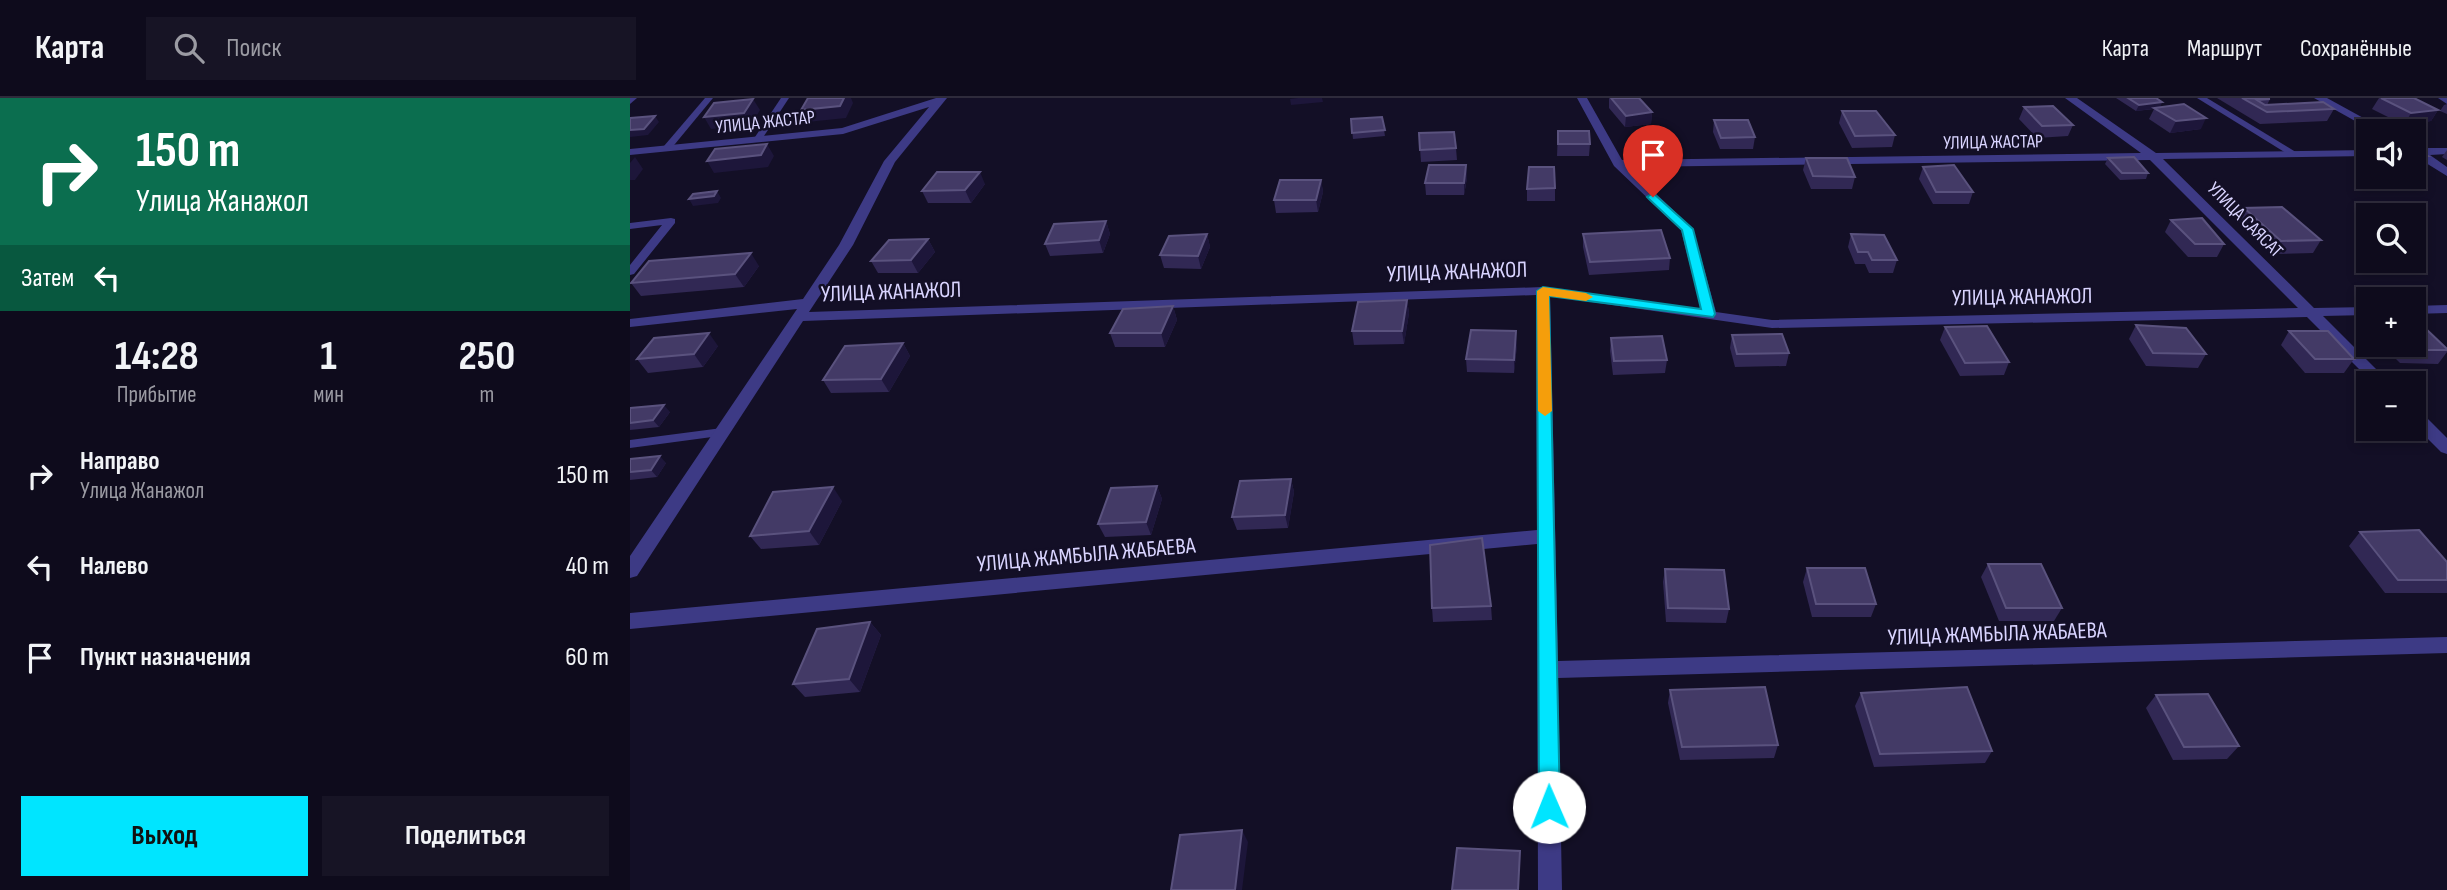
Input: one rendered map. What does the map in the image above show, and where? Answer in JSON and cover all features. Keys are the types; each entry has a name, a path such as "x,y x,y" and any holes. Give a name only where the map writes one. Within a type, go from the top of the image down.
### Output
{"street":[{"path":"1582,98 1618,164 1687,229 1709,314"},
{"name":"УЛИЦА САЯСАТ","path":"2070,98 2152,156 2370,371"},
{"path":"2319,98 2358,119"},
{"name":"УЛИЦА ЖАСТАР","path":"630,152 843,131 941,99"},
{"path":"630,570 846,245 890,161 941,99"},
{"path":"2426,151 2447,151"},
{"name":"УЛИЦА ЖАСТАР","path":"1618,164 2356,153"},
{"path":"2426,158 2447,172"},
{"path":"1543,291 1550,890"},
{"name":"УЛИЦА ЖАНАЖОЛ","path":"799,317 1543,291 1772,324 2356,312"},
{"name":"УЛИЦА ЖАНАЖОЛ","path":"630,323 808,303"},
{"path":"2426,310 2447,309"},
{"path":"2426,427 2447,448"},
{"name":"УЛИЦА ЖАМБЫЛА ЖАБАЕВА","path":"630,621 1547,536"},
{"name":"УЛИЦА ЖАМБЫЛА ЖАБАЕВА","path":"1548,670 2447,645"}],"lane":[{"path":"667,148 709,98"},
{"path":"757,140 785,98"},
{"path":"2201,98 2294,154"},
{"path":"2442,98 2447,100"},
{"path":"630,226 671,221 630,272"},
{"path":"630,444 722,432"}],"building":[{"path":"808,98 844,98 840,106 801,110"},
{"path":"1611,98 1639,98 1652,112 1626,116"},
{"path":"2128,98 2156,98 2162,102 2139,105"},
{"path":"2242,98 2270,99 2257,100 2265,105 2323,102 2334,109 2267,112"},
{"path":"2381,98 2414,98 2438,110 2411,113"},
{"path":"753,99 744,113 704,117 714,103"},
{"path":"2184,104 2206,118 2176,121 2154,108"},
{"path":"2053,106 2073,125 2042,126 2024,107"},
{"path":"1842,111 1876,111 1895,135 1855,136"},
{"path":"655,116 644,129 630,130 630,118"},
{"path":"1382,117 1385,130 1352,133 1351,119"},
{"path":"1714,120 1748,120 1755,137 1721,138"},
{"path":"1558,131 1589,131 1590,144 1558,144"},
{"path":"1454,132 1456,148 1420,150 1419,133"},
{"path":"767,144 761,155 707,161 715,149"},
{"path":"2134,157 2148,173 2122,173 2108,158"},
{"path":"1806,158 1847,158 1855,177 1813,176"},
{"path":"1429,165 1466,165 1464,183 1425,183"},
{"path":"1954,165 1973,192 1936,192 1923,167"},
{"path":"1529,167 1554,167 1555,188 1527,189"},
{"path":"937,172 980,172 965,190 922,191"},
{"path":"1280,180 1321,180 1316,200 1274,200"},
{"path":"717,191 714,196 689,199 693,194"},
{"path":"2282,207 2321,240 2281,241 2244,208"},
{"path":"2202,218 2224,244 2195,244 2171,220"},
{"path":"1106,221 1099,240 1045,244 1054,224"},
{"path":"1661,230 1670,258 1590,262 1583,234"},
{"path":"1207,234 1198,256 1160,255 1169,236"},
{"path":"1851,234 1884,235 1897,260 1872,260 1868,252 1858,252"},
{"path":"928,239 911,260 871,261 889,240"},
{"path":"751,253 735,274 631,283 649,261"},
{"path":"1407,300 1402,331 1352,331 1358,302"},
{"path":"1173,306 1161,333 1110,333 1123,309"},
{"path":"2136,325 2186,328 2206,354 2153,353"},
{"path":"1987,326 2009,362 1965,363 1945,327"},
{"path":"2426,329 2447,349 2426,350"},
{"path":"1471,330 1516,331 1514,360 1466,359"},
{"path":"2289,331 2328,331 2354,359 2315,359"},
{"path":"709,333 694,354 637,359 654,338"},
{"path":"1782,334 1789,353 1737,354 1732,335"},
{"path":"1662,336 1667,360 1614,361 1611,338"},
{"path":"903,343 881,379 823,380 845,346"},
{"path":"664,405 653,420 630,423 630,408"},
{"path":"660,456 651,470 630,472 630,459"},
{"path":"1291,479 1285,515 1232,517 1240,481"},
{"path":"1157,486 1146,522 1098,524 1111,488"},
{"path":"833,487 809,531 750,536 773,492"},
{"path":"2419,530 2447,562 2447,580 2398,580 2360,532"},
{"path":"1482,538 1491,606 1432,608 1430,545"},
{"path":"1988,564 2041,564 2062,608 2006,608"},
{"path":"1807,568 1865,568 1876,604 1816,604"},
{"path":"1665,569 1724,570 1729,609 1668,608"},
{"path":"870,622 849,679 793,684 817,629"},
{"path":"1765,687 1778,745 1682,747 1670,690"},
{"path":"1967,687 1992,751 1880,754 1861,693"},
{"path":"2208,694 2239,746 2184,747 2156,695"},
{"path":"1242,830 1235,890 1171,890 1180,835"},
{"path":"1457,848 1520,851 1518,890 1452,890"}],"slow traffic":[{"path":"1545,411 1543,291 1586,297"}],"route":[{"path":"1549,807 1543,291 1709,314 1687,229 1653,197"}]}
